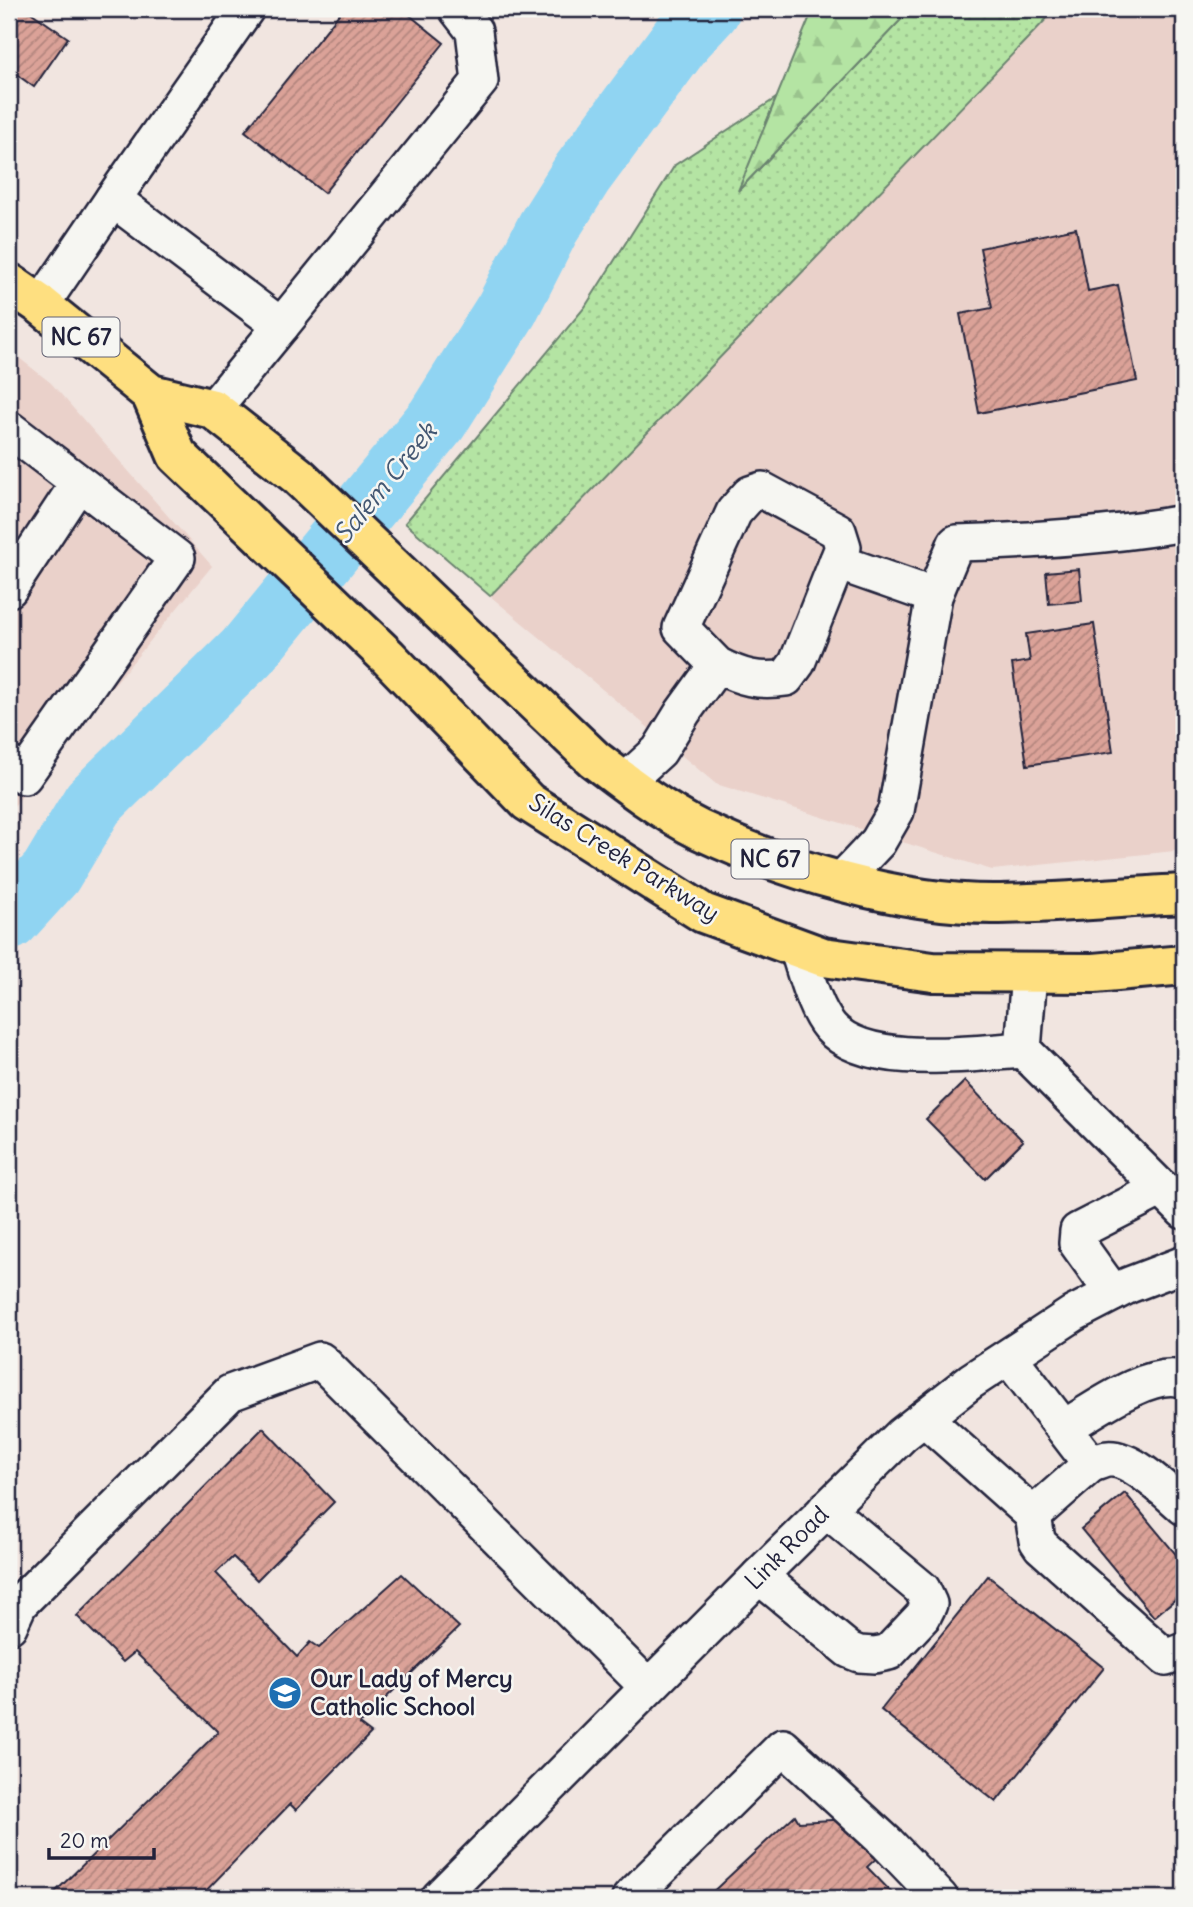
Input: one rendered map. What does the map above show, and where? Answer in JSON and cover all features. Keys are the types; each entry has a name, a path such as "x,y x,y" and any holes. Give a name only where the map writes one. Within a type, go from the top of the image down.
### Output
{"main road":[{"name":"Silas Creek Parkway","path":"9,283 152,394 213,409 298,476 594,760 645,798 699,829 773,860 841,881 928,899 992,904 1184,894"},
{"name":"Silas Creek Parkway","path":"152,394 177,455 388,657 528,802 704,913 823,957 933,972 1094,974 1184,965"}],"street":[{"path":"41,306 246,9"},
{"path":"213,409 480,81 474,31 457,9"},
{"path":"113,199 281,326"},
{"path":"9,429 177,558 24,776 9,764"},
{"path":"9,589 78,484"},
{"path":"762,490 838,531 843,547 797,663 786,678 764,681 735,674 717,665 681,628 734,512 750,494 762,490"},
{"path":"841,881 877,842 896,811 934,596 956,542 1149,529 1184,523"},
{"path":"837,562 934,596"},
{"path":"625,782 659,751 717,665"},
{"path":"797,947 813,996 830,1027 863,1049 913,1056 1023,1050 1173,1199 1078,1231 1077,1243 1113,1293"},
{"path":"1023,1050 1029,973"},
{"name":"Link Road","path":"439,1898 902,1434 971,1381 1073,1314 1113,1293 1184,1264"},
{"path":"1009,1356 1091,1464"},
{"path":"9,1626 19,1604 230,1393 320,1360 648,1686"},
{"path":"1064,1428 1142,1382 1178,1378 1184,1380"},
{"path":"923,1418 1033,1516 1037,1540 1041,1546 1166,1658 1184,1651"},
{"path":"1033,1516 1091,1464 1109,1459 1122,1462 1154,1480 1184,1507"},
{"path":"759,1576 849,1650 875,1655 889,1652 923,1616 929,1604 926,1595 826,1509"},
{"path":"630,1898 783,1747 888,1844 940,1898"}],"shaded area":[{"path":"1056,9 1184,9 1184,850 992,870 716,784 490,596"},
{"path":"9,350 51,383 212,566 9,812"}],"green space":[{"path":"813,9 911,9 738,191"},
{"path":"911,9 1056,9 490,596 405,523 585,307 675,165 776,98 740,189"}],"building":[{"path":"9,9 26,9 68,38 34,87 9,69"},
{"path":"343,9 402,9 444,43 324,193 245,131"},
{"path":"1076,228 1088,291 1118,285 1137,381 979,413 960,314 992,308 980,248"},
{"path":"1079,569 1082,601 1049,604 1046,572"},
{"path":"1094,624 1113,752 1027,765 1012,664 1030,661 1026,634"},
{"path":"965,1081 1023,1141 985,1179 926,1119"},
{"name":"Our Lady of Mercy Catholic School","path":"263,1428 334,1502 257,1580 233,1557 216,1573 297,1657 310,1642 319,1648 402,1574 459,1627 359,1724 371,1733 296,1810 290,1804 199,1898 49,1898 218,1732 135,1652 123,1662 77,1616"},
{"path":"1125,1493 1184,1564 1184,1592 1154,1617 1081,1529"},
{"path":"988,1576 1104,1668 996,1802 881,1710"},
{"path":"795,1815 799,1822 848,1819 880,1855 867,1867 897,1898 706,1898"}],"waterway":[{"name":"Salem Creek","path":"9,919 51,873 93,803 247,652 437,420 507,309 548,228 582,174 683,37 709,9"}],"place":[{"name":"Our Lady of Mercy Catholic School","path":"285,1693"}]}
